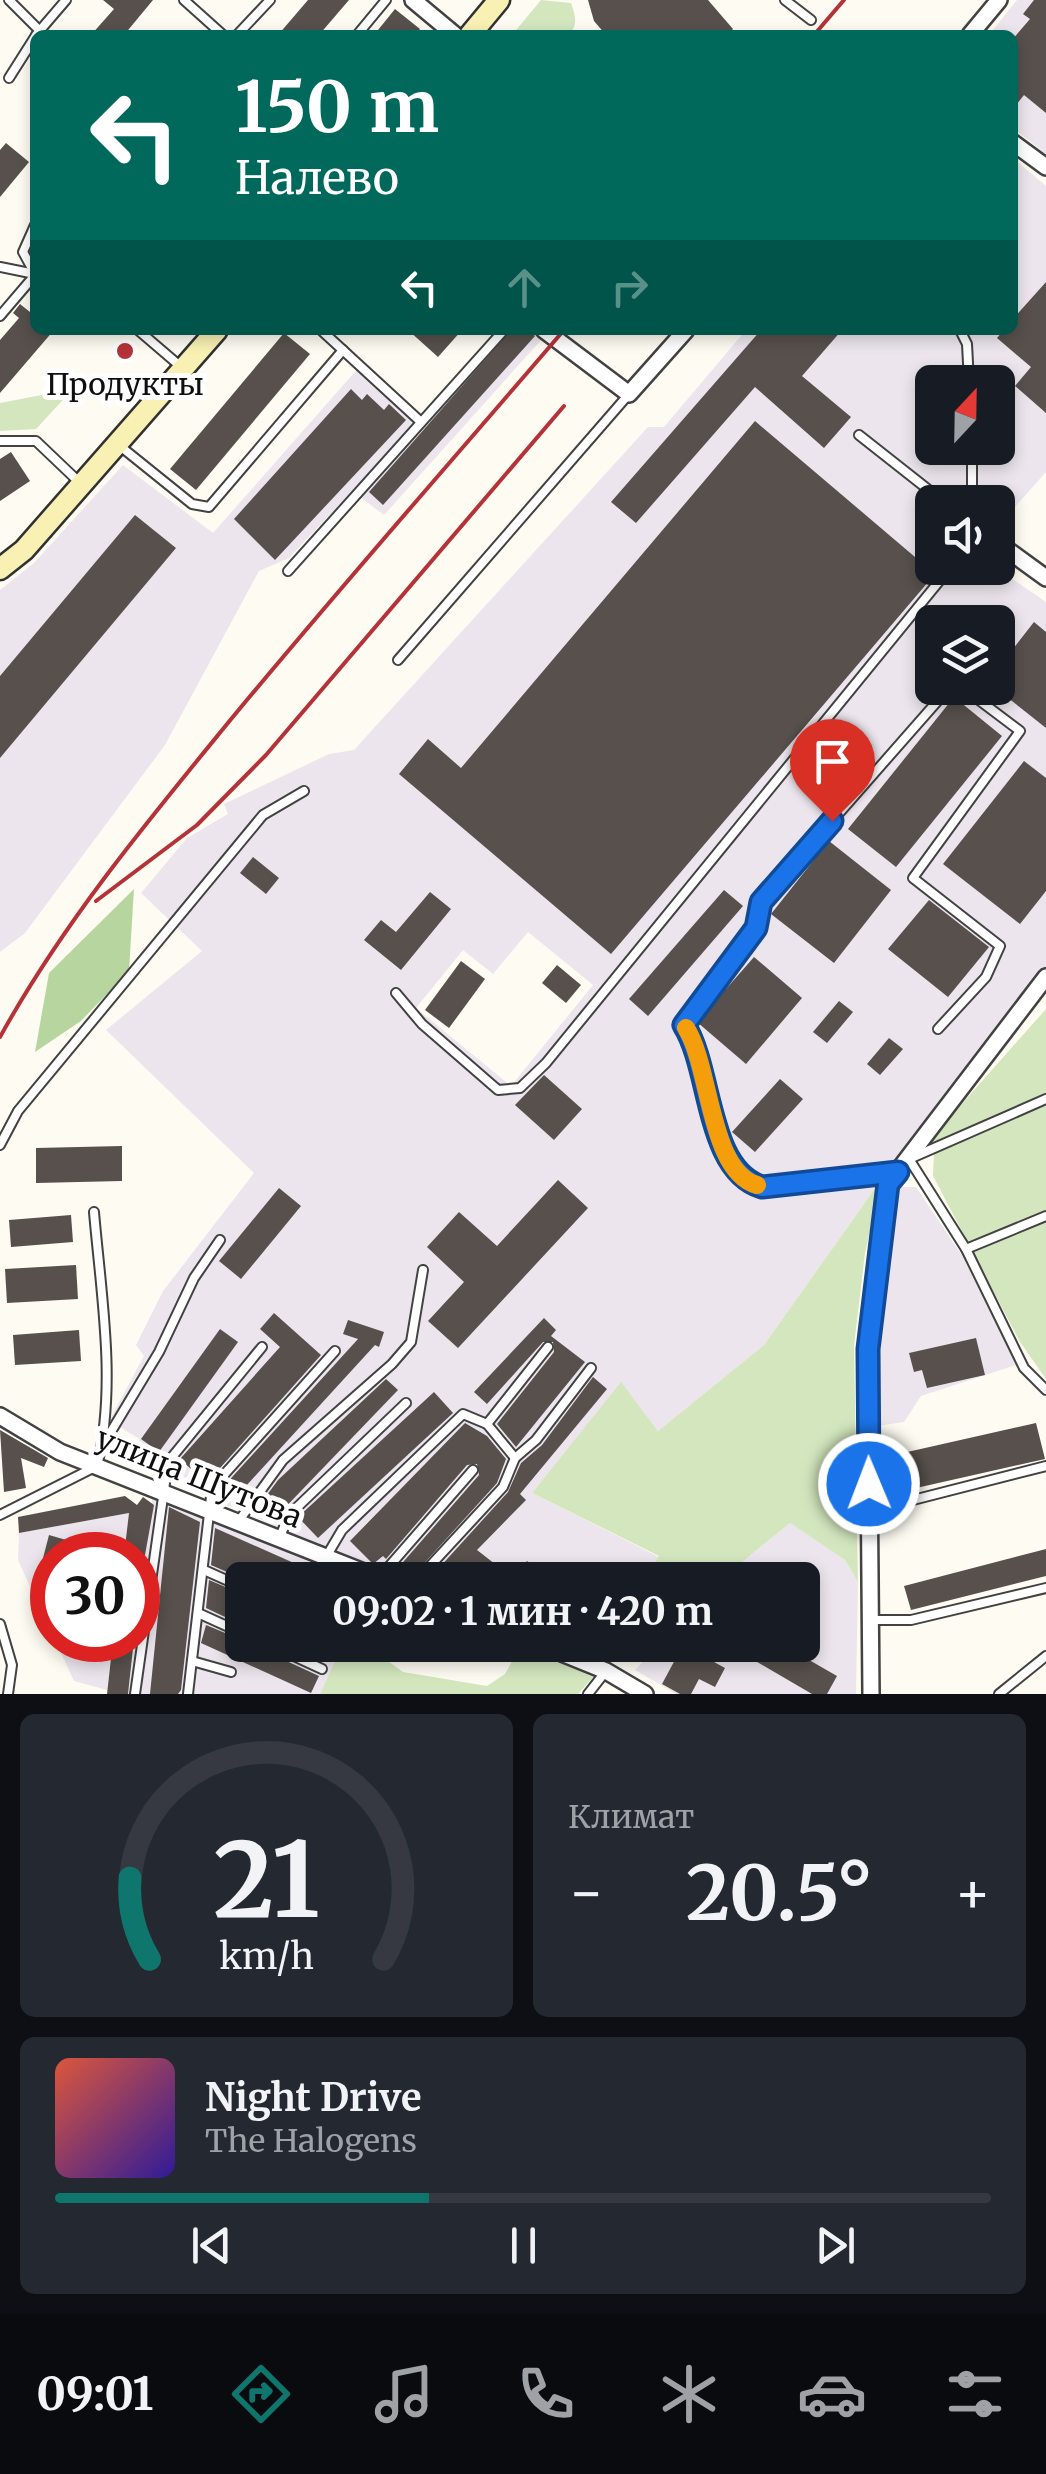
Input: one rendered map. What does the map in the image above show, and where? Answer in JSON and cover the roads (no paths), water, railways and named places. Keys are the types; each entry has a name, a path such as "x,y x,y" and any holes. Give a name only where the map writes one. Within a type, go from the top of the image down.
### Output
{"street":[{"path":"413,0 449,30"},
{"path":"474,30 500,0"},
{"path":"974,30 999,0"},
{"path":"1018,146 1046,167"},
{"path":"0,568 24,550 213,335"},
{"path":"551,335 630,394 682,335"},
{"path":"1015,555 1046,578"},
{"path":"872,1694 868,1349 898,1172 1046,976"},
{"name":"улица Шутова","path":"0,1416 60,1452 338,1562"},
{"path":"582,1662 645,1694"}],"lane":[{"path":"10,0 34,30"},
{"path":"40,30 66,0"},
{"path":"184,0 217,30"},
{"path":"242,30 270,0"},
{"path":"361,30 386,0"},
{"path":"785,0 811,20"},
{"path":"9,78 30,45"},
{"path":"30,236 23,252 30,265"},
{"path":"0,267 30,273"},
{"path":"0,316 30,280"},
{"path":"144,335 183,368"},
{"path":"326,335 421,422"},
{"path":"288,570 499,335"},
{"path":"962,335 969,365"},
{"path":"118,444 192,504 208,506 343,350"},
{"path":"398,660 630,394"},
{"path":"859,435 922,485"},
{"path":"0,441 36,441 82,485"},
{"path":"396,993 422,1024 498,1090 520,1088 546,1063 936,585"},
{"path":"933,705 761,902 756,928 684,1025 697,1046 728,1159 747,1182 762,1187 898,1172 1046,1098"},
{"path":"938,1029 986,977 1000,946 914,878 1020,731 986,705"},
{"path":"0,1145 18,1111 171,921 263,815 304,792"},
{"path":"898,1172 966,1250 1024,1368 1046,1390"},
{"path":"0,1515 97,1466 105,1434 102,1303 94,1212"},
{"path":"966,1250 1046,1216"},
{"path":"101,1448 159,1352 194,1278 220,1240"},
{"path":"238,1522 283,1460 392,1364 411,1342 423,1270"},
{"path":"134,1694 168,1462 262,1346"},
{"path":"487,1424 548,1348"},
{"path":"188,1694 212,1488 334,1351"},
{"path":"435,1562 504,1487 515,1458 536,1440 591,1368"},
{"path":"279,1539 289,1515 406,1403"},
{"path":"326,1557 342,1530 464,1414 487,1424 515,1458"},
{"path":"870,1510 1046,1466"},
{"path":"395,1562 473,1470"},
{"path":"204,1570 225,1579"},
{"path":"870,1620 910,1620 1046,1588"},
{"path":"198,1613 225,1625"},
{"path":"0,1624 12,1666 8,1694"},
{"path":"999,1694 1046,1656"},
{"path":"192,1662 231,1672"},
{"path":"308,1662 322,1668"},
{"path":"588,1694 606,1672"}],"railway":[{"path":"818,30 844,0"},
{"path":"0,1037 76,916 163,803 307,628 560,335"},
{"path":"96,901 197,825 266,755 564,406"}],"place":[{"name":"Продукты","path":"125,351"}]}
